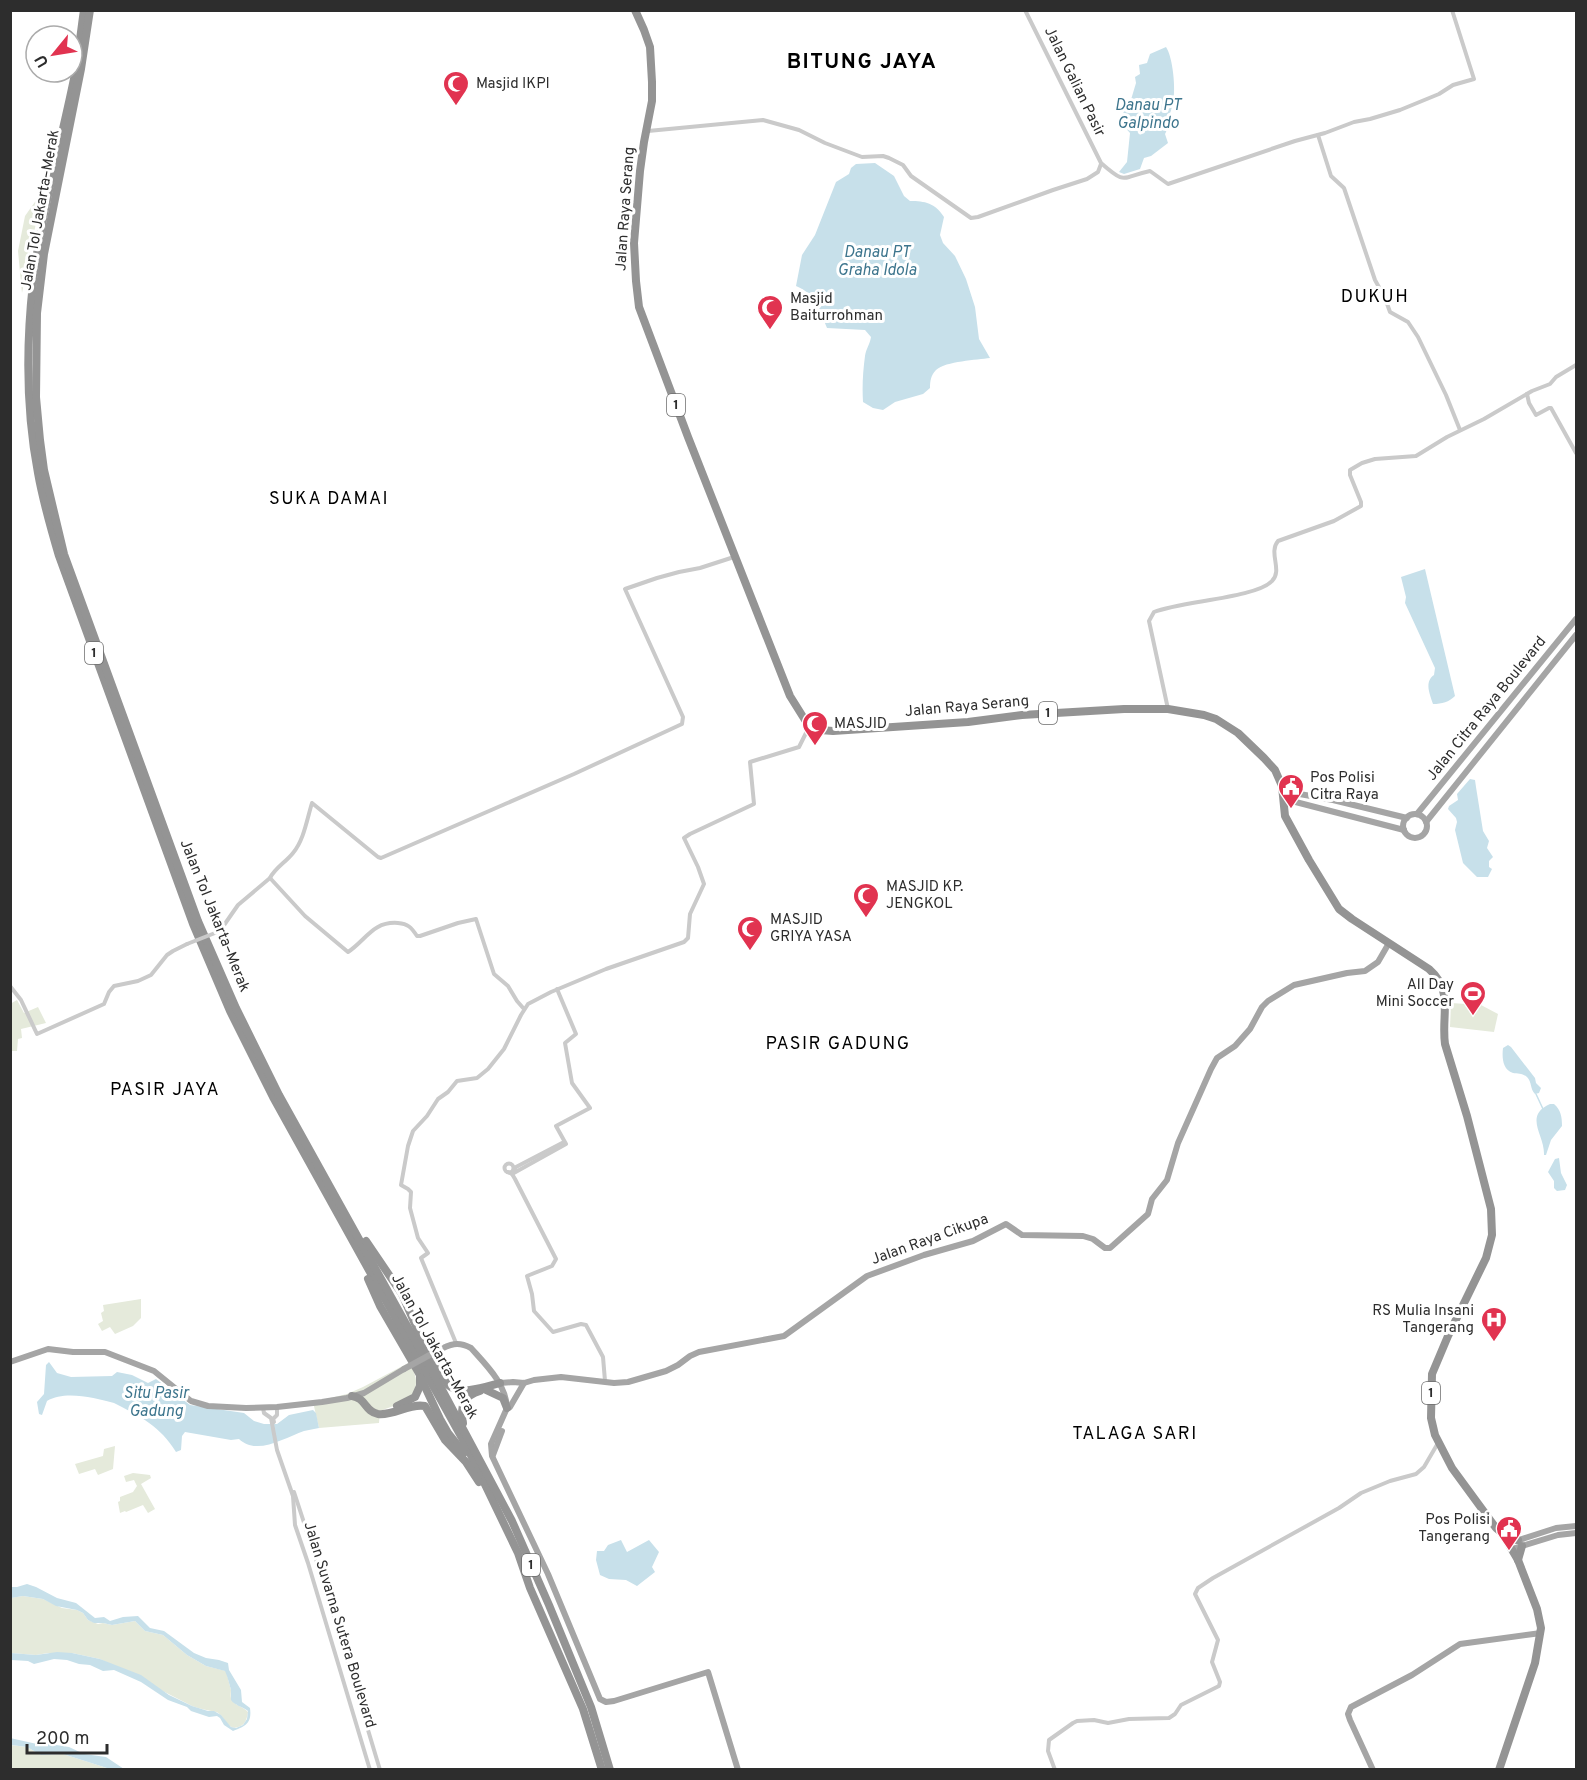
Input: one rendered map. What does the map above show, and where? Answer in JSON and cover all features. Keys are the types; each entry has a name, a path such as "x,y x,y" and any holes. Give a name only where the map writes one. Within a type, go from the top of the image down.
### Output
{"highway":[{"name":"Jalan Tol Jakarta–Merak","path":"84,10 76,68 39,243 30,316 29,400 36,463 45,508 59,556 193,924 235,1020 273,1097 467,1447 518,1553 583,1709 602,1770"},
{"name":"Jalan Tol Jakarta–Merak","path":"90,10 81,69 44,254 37,313 36,396 40,440 46,481 64,554 198,921 236,1008 279,1095 512,1521 591,1707 610,1770"},
{"name":"Jalan Raya Serang","path":"635,10 644,30 651,59 652,101 640,171 634,248 637,292 642,316 687,437 772,639 793,700 810,726 820,730 845,731 968,722 1008,716 1168,709 1208,716 1230,728 1270,763 1281,780 1288,824 1339,909 1437,976 1445,997 1445,1044 1464,1103 1488,1194 1490,1219 1490,1245 1432,1374 1431,1418 1438,1442"},
{"name":"Jalan Raya Serang","path":"1285,811 1343,906 1430,966 1446,984 1447,1040 1464,1103"},
{"path":"351,1224 402,1294 423,1343 448,1385 455,1389 481,1389 503,1384"},
{"path":"358,1253 376,1298 420,1375 448,1433 481,1476"},
{"path":"364,1393 367,1403 374,1409 396,1407 415,1397 420,1386 420,1375"},
{"path":"464,1430 461,1408 464,1401 490,1382 494,1375"},
{"path":"481,1389 499,1395 508,1408"},
{"path":"352,1396 360,1398 370,1410 377,1414 386,1414 417,1405 424,1406 445,1440 460,1454 474,1475 508,1540 518,1553"},
{"name":"1","path":"1438,1442 1464,1485 1510,1546 1518,1560 1537,1609 1540,1633 1535,1663 1499,1770"},
{"path":"1502,1533 1520,1543 1518,1560"}],"main road":[{"name":"Jalan Citra Raya Boulevard","path":"1417,814 1576,619"},
{"name":"Jalan Citra Raya Boulevard","path":"1426,822 1576,635"},
{"path":"1496,718 1504,724"},
{"path":"1283,795 1333,800 1407,818 1417,814 1426,822 1427,829 1420,837 1411,837 1404,830 1331,811 1283,795"},
{"path":"1331,811 1333,800"},
{"path":"1395,828 1401,824 1397,815"},
{"path":"1404,830 1407,818"},
{"name":"Jalan Raya Cikupa","path":"503,1384 561,1377 614,1383 628,1382 666,1371 702,1351 784,1336 867,1276 924,1255 973,1241 1006,1224 1022,1235 1083,1236 1093,1239 1105,1248 1110,1248 1148,1214 1152,1199 1167,1180 1178,1143 1216,1060 1250,1029 1265,1004 1294,985 1365,971 1378,962 1389,943"},
{"path":"10,1362 48,1349 105,1352 154,1371 195,1403 208,1406 263,1408 322,1402 364,1393 437,1350 456,1343 471,1348 503,1384 508,1408"},
{"path":"494,1375 524,1383 508,1408 491,1444 493,1459 548,1574 600,1699 606,1702 614,1701 708,1672 738,1770"},
{"path":"1520,1543 1556,1528 1576,1526"},
{"path":"1510,1546 1576,1533"},
{"path":"1373,1770 1350,1720 1348,1714 1351,1707 1412,1676 1460,1644 1540,1633"}],"street":[{"name":"Jalan Galian Pasir","path":"1025,10 1101,163"},
{"path":"647,131 763,120 799,130 862,157 883,156 903,165 911,176 970,218 978,217 1087,179 1098,172 1101,163 1118,177 1130,178 1150,171 1168,184 1353,122 1376,118 1420,103 1453,85 1474,79 1452,10"},
{"path":"1318,135 1331,176 1344,188 1376,280 1390,312 1408,322 1418,337 1460,430"},
{"path":"1168,709 1150,625 1151,614 1175,605 1239,594 1268,585 1276,574 1274,548 1276,543 1334,520 1361,506 1350,475 1353,467 1376,459 1416,456 1460,430 1550,384 1556,377 1576,364"},
{"path":"1527,394 1536,415 1550,407 1576,453"},
{"path":"10,986 21,1000 37,1034 104,1004 114,986 138,981 151,975 172,951 222,928 238,905 270,878 296,849 312,803 381,858 682,724 683,717 625,589 736,556"},
{"path":"456,1343 421,1258 428,1253 418,1238 410,1208 411,1192 402,1186 408,1146 413,1131 428,1116 438,1099 457,1081 477,1078 488,1069 504,1049 524,1009 537,999 641,956 678,944 688,938 690,914 704,884 684,838 754,804 750,762 799,747 810,726"},
{"path":"270,878 305,916 348,952 379,926 386,923 407,924 417,936 420,936 463,921 476,919 494,974 508,986 524,1009"},
{"path":"557,989 576,1034 565,1043 572,1083 590,1108 556,1126 565,1143 512,1172 556,1259 552,1266 527,1276 534,1311 553,1332 581,1324 586,1325 603,1358 605,1382"},
{"path":"272,1418 277,1415 277,1407"},
{"path":"263,1408 264,1413 272,1418 278,1451"},
{"path":"1055,1770 1048,1754 1049,1740 1073,1723 1094,1720 1108,1723 1129,1719 1169,1718 1175,1714 1180,1705 1219,1686 1220,1682 1212,1662 1218,1640 1195,1594 1198,1588 1361,1493 1390,1481 1416,1474 1428,1461 1438,1442"},
{"name":"Jalan Suvarna Sutera Boulevard","path":"278,1451 317,1561 380,1770"},
{"name":"Jalan Suvarna Sutera Boulevard","path":"278,1451 293,1496 294,1521 370,1770"},
{"path":"308,1563 317,1561"},
{"path":"327,1627 334,1632 337,1626"}],"shaded area":[{"path":"45,178 22,293 18,251 25,216 37,199 41,181"},
{"path":"17,1000 24,1013 38,1007 46,1023 21,1029 22,1038 18,1039 17,1051 11,1051 10,1004"},
{"name":"All Day Mini Soccer","path":"1451,1003 1481,1005 1498,1014 1494,1032 1450,1027"},
{"path":"141,1299 141,1318 133,1326 115,1334 110,1327 102,1331 98,1324 103,1321 101,1313 104,1311 103,1305"},
{"path":"410,1362 416,1379 413,1393 404,1401 380,1411 379,1423 319,1428 313,1402 347,1394"},
{"path":"115,1446 113,1469 98,1475 95,1469 79,1474 75,1464 103,1456 104,1449"},
{"path":"133,1473 150,1475 151,1478 141,1484 155,1509 148,1513 143,1505 120,1513 118,1502 120,1497 133,1492 137,1486 134,1480 126,1482 124,1476"},
{"path":"23,1596 43,1599 62,1608 77,1610 83,1613 88,1620 98,1624 112,1625 135,1621 145,1631 163,1635 187,1655 206,1666 226,1671 231,1699 248,1712 246,1721 241,1726 231,1727 216,1712 192,1706 100,1659 72,1653 36,1655 11,1653 10,1598"},
{"path":"10,1745 27,1747 41,1755 63,1754 110,1769 11,1769"}],"water":[{"name":"Danau PT Galpindo","path":"1166,47 1172,66 1174,90 1173,105 1165,134 1168,143 1151,156 1144,158 1140,169 1124,174 1119,172 1127,162 1130,133 1122,124 1126,119 1124,108 1130,103 1136,83 1135,77 1140,74 1139,65 1147,63 1150,54"},
{"name":"Danau PT Graha Idola","path":"875,163 894,176 904,196 910,201 929,204 944,217 940,235 943,243 955,256 966,279 975,307 979,339 990,358 941,367 933,374 930,388 923,394 895,402 883,410 873,408 863,402 864,362 871,337 865,330 827,328 813,298 796,286 802,255 815,235 836,182 849,174 851,168 856,164"},
{"path":"1425,569 1455,696 1448,701 1436,704 1433,704 1429,688 1429,681 1434,675 1435,668 1405,603 1406,597 1401,577"},
{"path":"1470,779 1475,780 1483,831 1489,841 1487,848 1493,857 1489,861 1489,867 1492,869 1488,877 1477,877 1463,863 1455,830 1456,818 1448,809 1458,800 1457,794"},
{"path":"1508,1045 1535,1078 1541,1088 1539,1093 1533,1092 1527,1077 1507,1069 1503,1048"},
{"path":"1554,1104 1560,1111 1562,1126 1551,1140 1546,1155 1544,1155 1536,1120 1542,1109"},
{"path":"1559,1158 1561,1173 1567,1185 1565,1190 1557,1191 1548,1172 1555,1159"},
{"name":"Situ Pasir Gadung","path":"49,1362 57,1373 71,1377 112,1376 117,1372 132,1375 148,1383 156,1379 190,1405 244,1413 254,1421 264,1424 277,1424 289,1415 313,1410 316,1413 319,1428 262,1446 246,1444 239,1439 231,1440 185,1432 182,1436 181,1450 176,1452 156,1429 114,1403 80,1396 62,1396 47,1401 42,1415 39,1414 37,1402 44,1394 46,1365"},
{"path":"621,1540 627,1552 649,1540 659,1552 652,1567 655,1572 637,1586 626,1580 609,1579 600,1575 596,1560 597,1551 604,1551 608,1545"},
{"path":"27,1584 57,1598 76,1603 95,1618 104,1617 110,1621 138,1616 150,1628 164,1631 194,1653 228,1663 229,1670 241,1690 242,1702 250,1708 249,1721 245,1725 233,1731 217,1716 209,1717 191,1711 187,1707 168,1700 141,1682 114,1670 103,1671 90,1665 67,1660 54,1659 34,1664 28,1661 11,1660 11,1653 36,1655 57,1652 100,1659 141,1675 169,1695 192,1706 214,1711 221,1715 231,1727 236,1728 243,1725 247,1719 248,1711 231,1700 231,1690 225,1671 206,1666 187,1655 163,1635 145,1631 135,1621 112,1625 94,1623 77,1610 56,1606 43,1599 23,1596 11,1598 11,1587"},
{"path":"10,1738 37,1744 69,1747 84,1754 106,1757 124,1769 110,1769 63,1754 41,1755 27,1747 11,1745"}],"waterway":[{"path":"1536,1094 1543,1109"}],"place":[{"name":"Masjid IKPI","path":"456,107"},
{"name":"Masjid Baiturrohman","path":"770,331"},
{"name":"MASJID","path":"815,747"},
{"name":"Pos Polisi Citra Raya","path":"1291,810"},
{"name":"MASJID KP. JENGKOL","path":"866,919"},
{"name":"MASJID GRIYA YASA","path":"750,952"},
{"name":"All Day Mini Soccer","path":"1473,1017"},
{"name":"RS Mulia Insani Tangerang","path":"1494,1343"},
{"name":"Pos Polisi Tangerang","path":"1509,1552"}],"district":[{"name":"BITUNG JAYA","path":"862,62"},
{"name":"DUKUH","path":"1375,297"},
{"name":"SUKA DAMAI","path":"329,499"},
{"name":"PASIR GADUNG","path":"838,1044"},
{"name":"PASIR JAYA","path":"165,1090"},
{"name":"TALAGA SARI","path":"1135,1434"}]}
